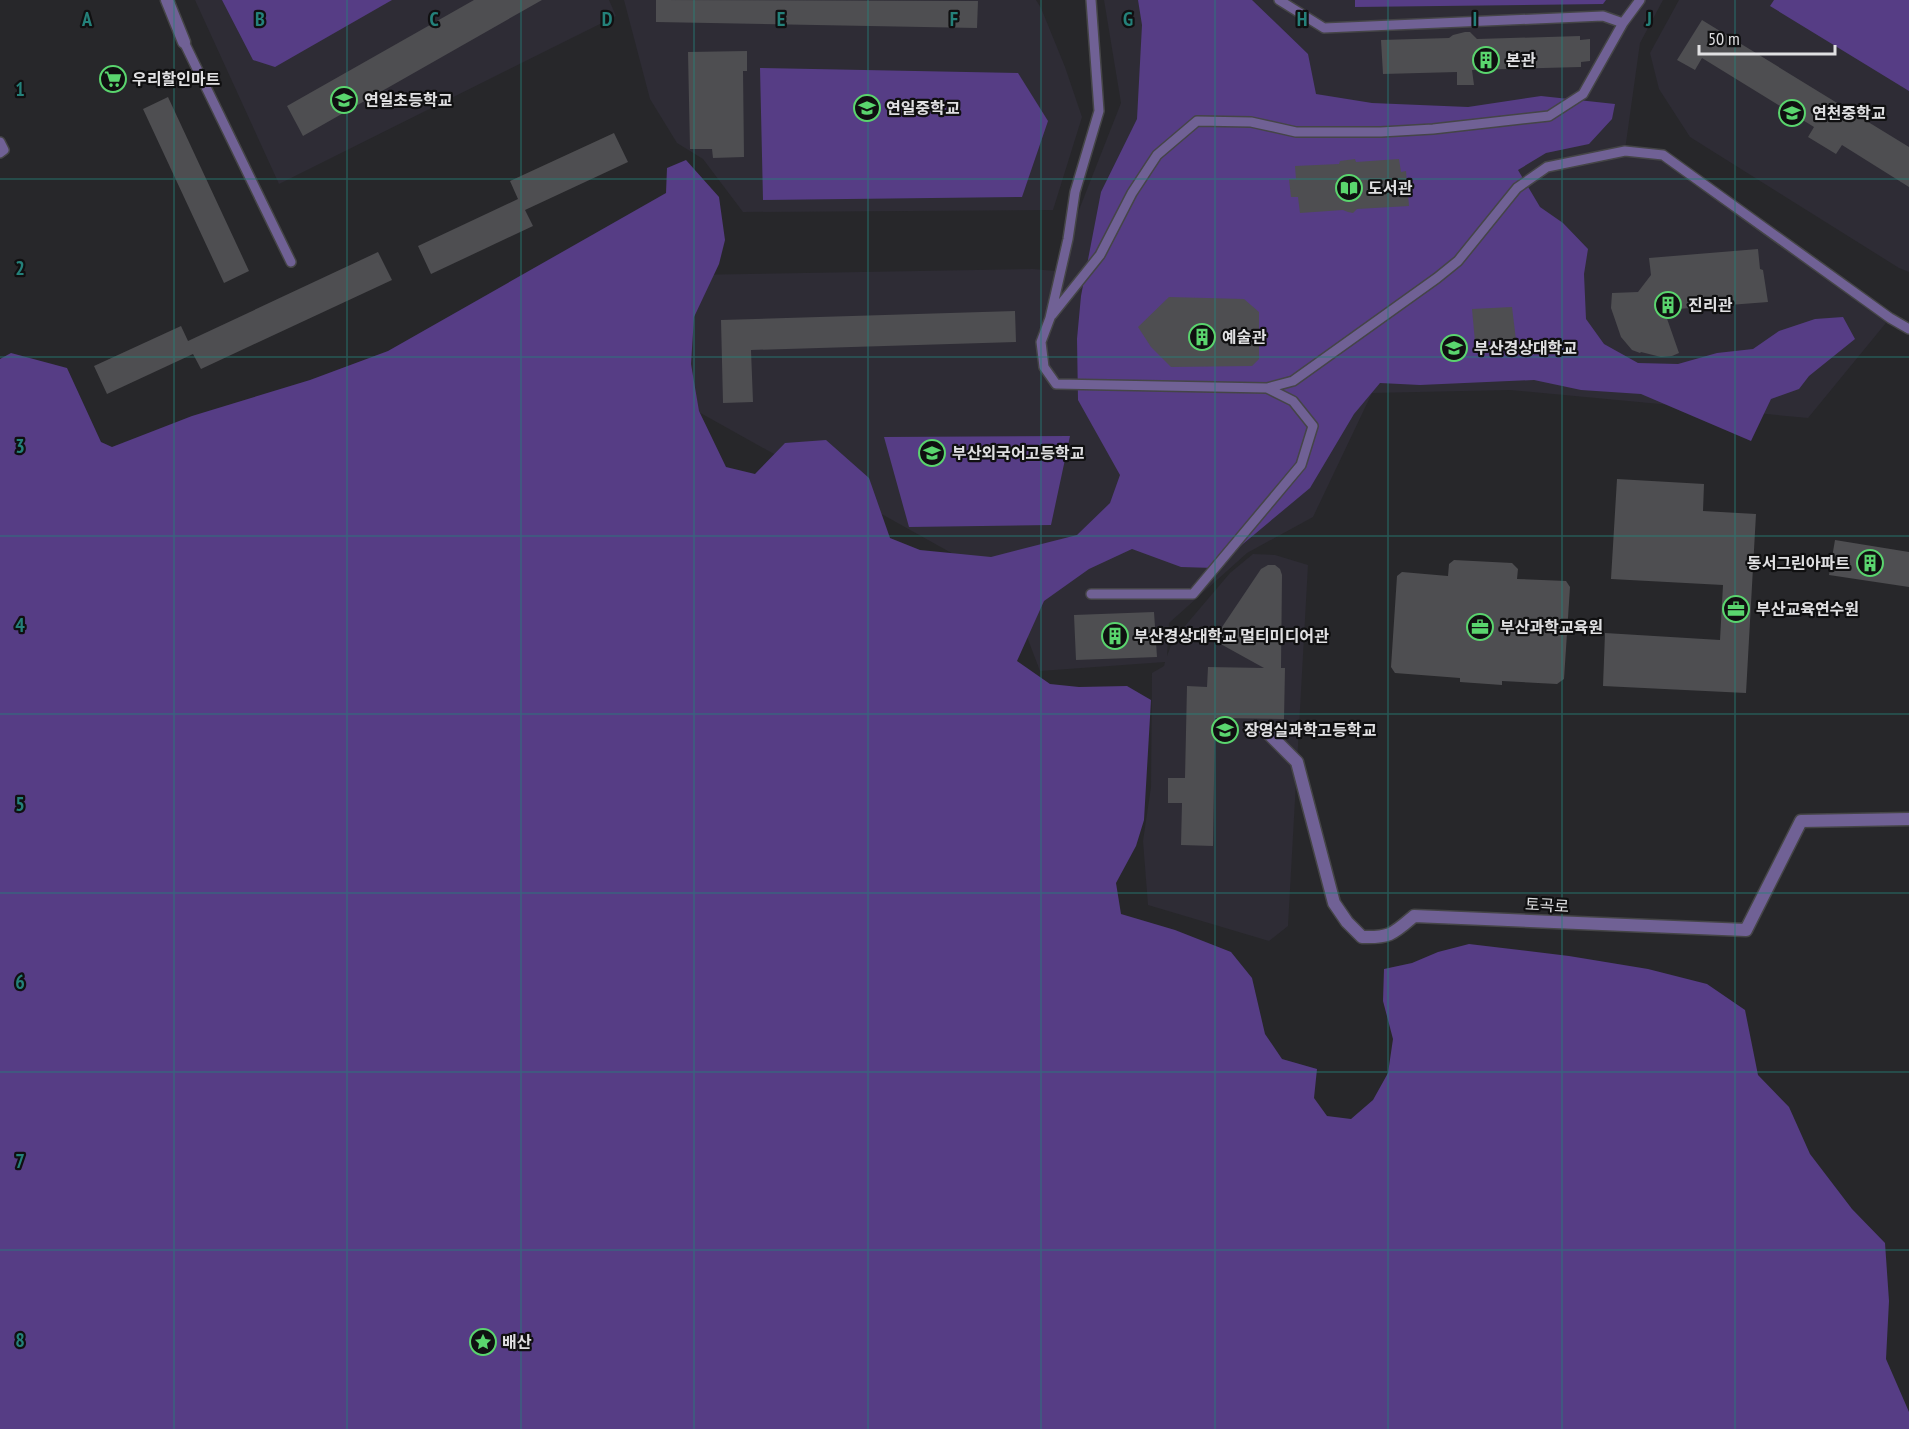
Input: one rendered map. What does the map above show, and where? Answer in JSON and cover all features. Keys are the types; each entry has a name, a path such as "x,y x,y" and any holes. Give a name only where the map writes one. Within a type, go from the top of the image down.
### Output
{"street":[{"path":"166,0 184,42"},
{"name":"토곡로","path":"1263,728 1297,762 1334,903 1347,922 1362,937 1377,938 1393,935 1414,916 1746,930 1801,821 1909,819"}],"lane":[{"path":"1091,0 1099,111 1075,192 1068,240 1050,318 1041,342 1044,367 1056,384 1267,388 1293,381 1458,261 1517,188 1547,167 1625,151 1663,154 1890,318 1909,329"},
{"path":"1279,0 1324,28 1604,15 1623,23"},
{"path":"1050,318 1100,255 1132,193 1157,155 1197,121 1251,122 1296,132 1381,132 1479,125 1549,116 1583,94 1623,23 1640,0"},
{"path":"184,42 291,262"},
{"path":"0,142 4,150 0,153"},
{"path":"1091,594 1193,594 1301,465 1313,426 1293,401 1267,388"}],"shaded area":[{"name":"연일초등학교","path":"195,0 609,0 616,16 279,184"},
{"path":"222,0 392,0 275,67 253,60"},
{"name":"연일중학교","path":"624,0 1036,0 1065,67 1082,117 1053,210 743,212 703,159 677,143 650,99"},
{"name":"부산경상대학교","path":"1104,0 1663,0 1640,43 1625,150 1663,155 1890,318 1808,418 1510,390 1372,393 1313,517 1247,553 1169,623 1167,656 1173,640 1230,573 1253,554 1275,555 1308,565 1288,926 1269,941 1148,905 1143,841 1151,787 1152,673 1164,666 1165,662 1040,671 1007,584 688,406 685,275 1033,269 1055,271 1121,103"},
{"path":"1138,0 1252,0 1308,54 1316,94 1372,103 1468,107 1541,96 1615,104 1612,119 1589,144 1546,153 1518,170 1540,207 1563,223 1588,249 1584,274 1586,319 1604,344 1638,363 1678,364 1717,353 1753,349 1779,331 1815,319 1843,317 1855,339 1809,376 1799,389 1771,399 1751,441 1641,394 1581,390 1534,380 1420,385 1380,383 1354,414 1310,488 1214,568 1181,567 1132,549 1089,569 1044,601 1017,661 1050,684 1079,687 1127,686 1151,700 1144,820 1136,846 1116,883 1121,914 1175,930 1231,952 1252,978 1265,1034 1282,1059 1317,1069 1314,1098 1327,1116 1351,1119 1373,1100 1388,1073 1393,1039 1383,1001 1384,969 1412,963 1438,952 1469,944 1569,956 1648,969 1707,984 1745,1010 1758,1075 1789,1107 1810,1154 1852,1209 1885,1243 1889,1301 1886,1359 1909,1412 1909,1429 0,1429 0,359 11,353 67,368 101,442 112,447 192,416 310,380 388,351 666,193 667,168 686,160 719,197 725,240 719,264 694,317 691,364 699,411 726,467 755,474 785,443 826,440 869,478 890,538 920,550 991,557 1077,535 1110,503 1120,475 1078,400 1077,339 1081,296 1101,192 1137,119 1142,25"},
{"path":"1355,0 1606,0 1603,4 1355,7"},
{"name":"연천중학교","path":"1679,0 1909,0 1909,272 1899,268 1690,137 1659,89 1650,53"},
{"path":"1774,0 1909,0 1909,91 1770,6"},
{"path":"760,68 1018,73 1048,121 1022,197 763,200"},
{"path":"1070,436 1051,525 909,527 884,437"}],"building":[{"path":"474,0 542,0 303,136 287,106"},
{"path":"656,0 978,1 977,28 656,22"},
{"path":"1702,20 1909,147 1909,187 1842,145 1836,154 1808,137 1814,127 1702,58 1695,70 1677,60"},
{"name":"본관","path":"1470,32 1477,39 1580,36 1580,40 1590,39 1590,61 1581,62 1581,67 1472,70 1474,85 1457,85 1457,72 1383,74 1381,40 1449,38"},
{"path":"747,51 747,71 743,71 744,157 713,158 712,149 690,149 688,52"},
{"path":"168,97 249,271 224,283 143,109"},
{"path":"614,133 628,162 525,210 533,226 431,274 418,246 518,199 510,181"},
{"name":"도서관","path":"1355,159 1356,162 1399,159 1401,172 1406,171 1409,206 1357,209 1353,213 1343,210 1300,213 1298,197 1291,197 1289,179 1296,179 1295,166 1339,164 1340,161"},
{"name":"진리관","path":"1758,249 1768,302 1664,310 1679,353 1672,356 1661,357 1640,353 1632,350 1621,337 1611,308 1612,293 1638,292 1651,275 1649,258"},
{"path":"378,252 392,280 201,369 193,354 107,394 94,366 181,326 188,341"},
{"name":"예술관","path":"1169,297 1244,299 1259,312 1259,359 1252,366 1171,367 1151,347 1138,327"},
{"path":"1512,307 1516,340 1475,342 1472,309"},
{"path":"1015,311 1016,342 751,350 753,402 723,403 721,320"},
{"name":"부산교육연수원","path":"1617,479 1704,484 1703,511 1756,514 1746,693 1603,686 1605,633 1720,640 1723,585 1611,579"},
{"name":"동서그린아파트","path":"1835,540 1909,552 1909,587 1829,575"},
{"name":"부산과학교육원","path":"1454,560 1512,563 1518,569 1517,579 1566,581 1570,587 1564,679 1557,684 1502,681 1502,685 1460,682 1460,678 1395,673 1391,667 1397,576 1402,572 1448,576 1449,564"},
{"path":"1268,565 1275,565 1280,569 1282,575 1281,668 1285,668 1284,719 1215,718 1213,846 1181,845 1182,803 1168,803 1168,778 1185,778 1187,686 1207,687 1208,667 1264,668 1217,642 1218,633 1261,569"},
{"name":"부산경상대학교 멀티미디어관","path":"1154,612 1157,657 1076,660 1074,615"}],"place":[{"name":"본관","path":"1486,60"},
{"name":"우리할인마트","path":"113,79"},
{"name":"연일초등학교","path":"344,100"},
{"name":"연일중학교","path":"867,108"},
{"name":"연천중학교","path":"1792,113"},
{"name":"도서관","path":"1349,188"},
{"name":"진리관","path":"1668,305"},
{"name":"예술관","path":"1202,337"},
{"name":"부산경상대학교","path":"1454,348"},
{"name":"부산외국어고등학교","path":"932,453"},
{"name":"동서그린아파트","path":"1870,563"},
{"name":"부산교육연수원","path":"1736,609"},
{"name":"부산과학교육원","path":"1480,627"},
{"name":"부산경상대학교 멀티미디어관","path":"1115,636"},
{"name":"장영실과학고등학교","path":"1225,730"},
{"name":"배산","path":"483,1342"}]}
